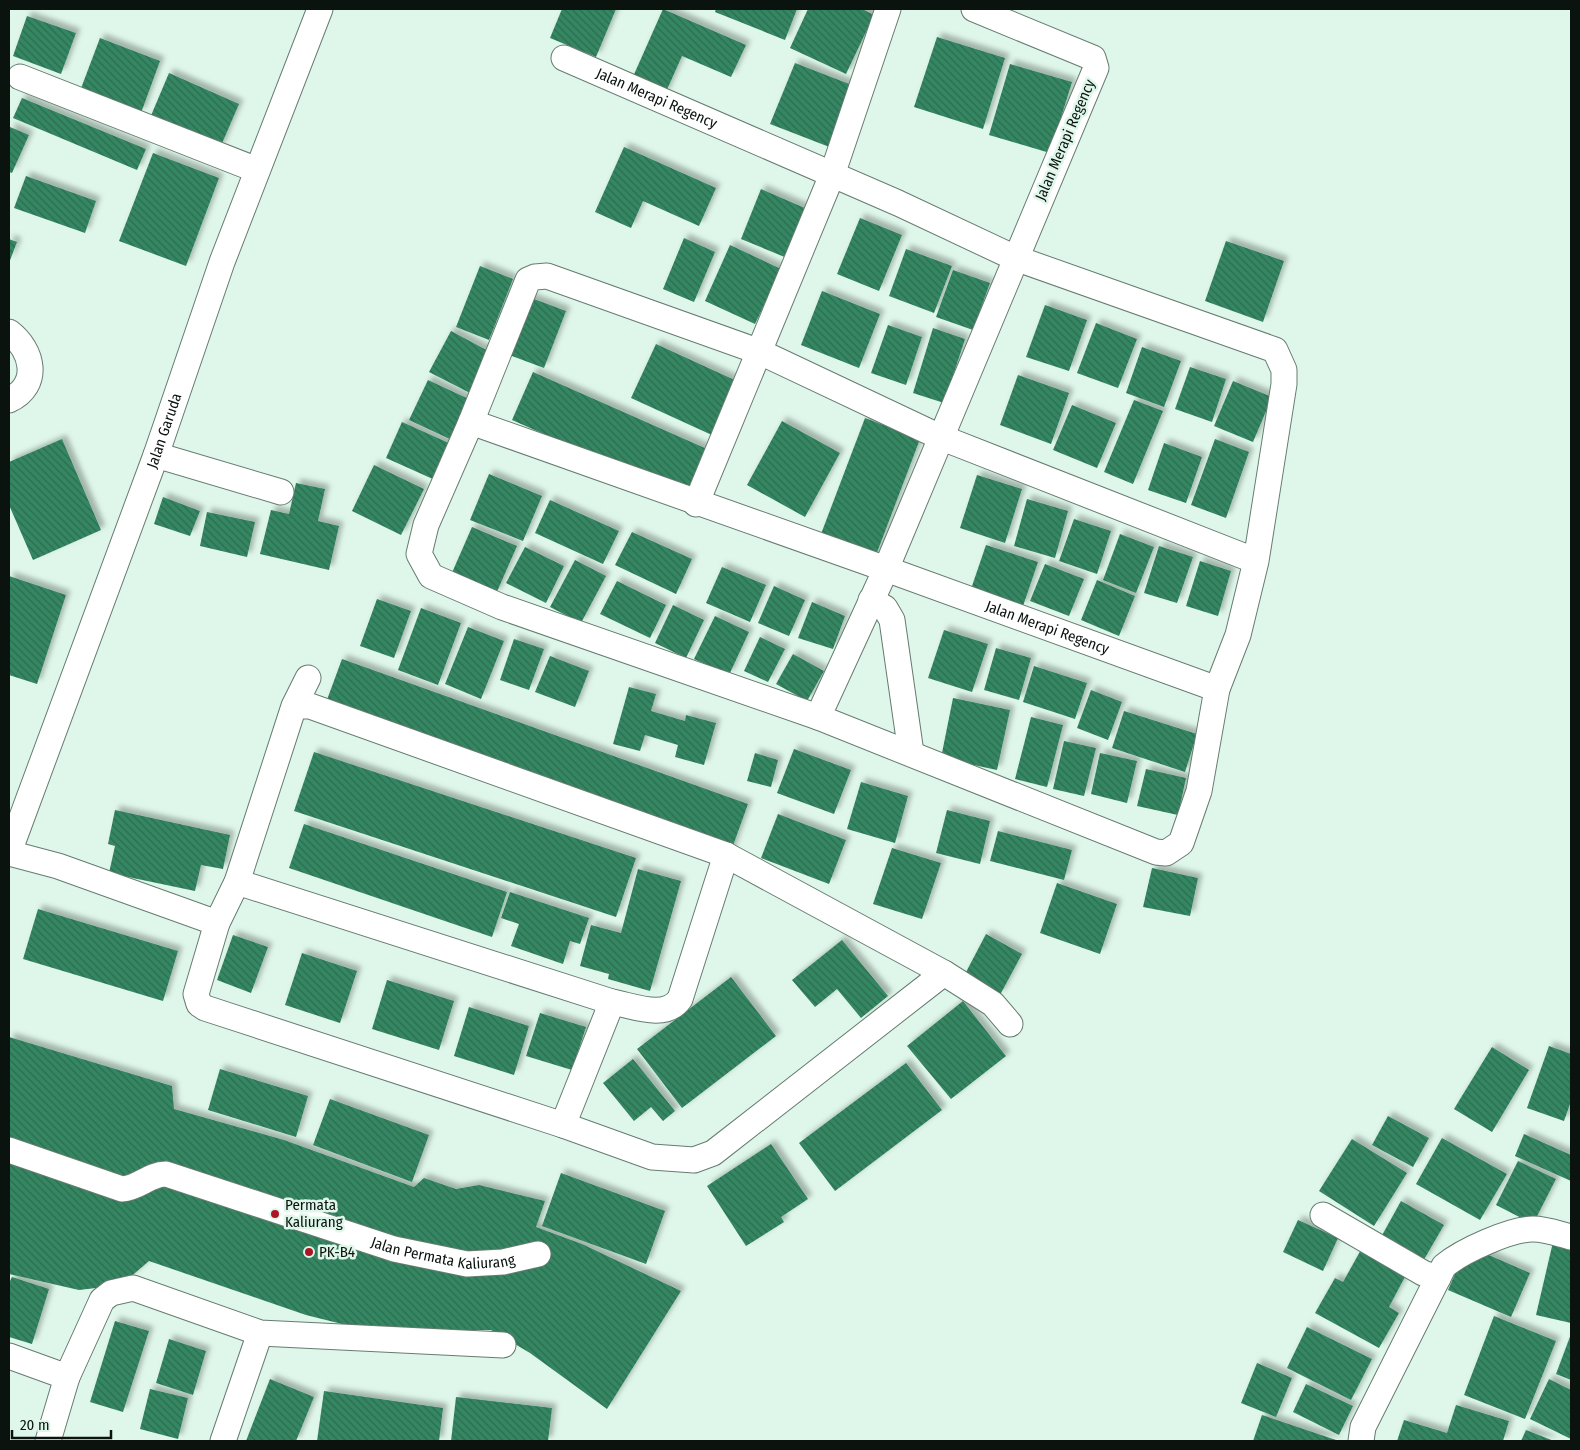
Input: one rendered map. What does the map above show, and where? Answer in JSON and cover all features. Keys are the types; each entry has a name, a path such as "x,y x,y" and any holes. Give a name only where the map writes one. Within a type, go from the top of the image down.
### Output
{"street":[{"name":"Jalan Garuda","path":"9,853 156,455 222,262 320,9"},
{"path":"696,504 832,175 888,9"},
{"name":"Jalan Merapi Regency","path":"564,58 832,175 1015,258 1274,350 1284,370 1284,384 1256,561 1238,635 1217,689 886,569 940,437 1015,258 1096,64 1092,58 974,9"},
{"path":"20,77 257,170"},
{"path":"1217,689 1199,791 1181,843 1166,853 1156,852 818,717 502,606 431,576 419,554 426,525 472,422 528,280 547,276 760,352 940,437 1256,561"},
{"path":"9,332 20,341 29,355 30,371 26,386 9,400"},
{"path":"472,422 696,504 886,569 818,717"},
{"path":"156,455 281,492"},
{"path":"871,600 884,608 892,620 911,753"},
{"path":"308,678 294,706 237,882 217,923 196,994 200,1004 205,1008 652,1157 694,1160 713,1153 944,973"},
{"path":"294,706 310,706 726,855 944,973 986,999 1010,1024"},
{"path":"9,853 58,866 217,923"},
{"path":"237,882 612,1002 659,1011 675,1006 680,999 726,855"},
{"path":"563,1126 612,1002"},
{"name":"Jalan Permata Kaliurang","path":"9,1150 122,1188 135,1187 154,1176 166,1174 394,1249 467,1264 503,1262 538,1254"},
{"path":"1322,1215 1423,1273 1438,1278"},
{"path":"1361,1441 1363,1426 1444,1266 1468,1249 1526,1230 1542,1230 1571,1237"},
{"path":"48,1441 67,1377 102,1300 123,1289 133,1288 260,1333 503,1345"},
{"path":"223,1441 260,1333"},
{"path":"9,1356 67,1377"}],"building":[{"path":"562,9 616,9 596,57 550,38"},
{"path":"663,9 746,45 731,77 682,56 665,94 632,79"},
{"path":"716,9 797,9 785,40 715,12"},
{"path":"808,9 862,9 874,15 846,74 790,48"},
{"path":"27,16 76,33 61,74 13,56"},
{"path":"937,37 1005,58 983,129 914,107"},
{"path":"100,38 160,61 141,113 80,91"},
{"path":"795,63 857,87 832,148 770,124"},
{"path":"1010,64 1072,82 1050,153 989,135"},
{"path":"169,73 239,104 220,148 150,118"},
{"path":"22,98 146,149 137,170 13,118"},
{"path":"10,127 29,135 12,173 9,172"},
{"path":"624,147 716,188 699,226 643,201 631,228 595,212"},
{"path":"153,153 219,178 186,266 119,241"},
{"path":"26,176 96,201 85,233 14,208"},
{"path":"761,189 807,209 787,258 741,239"},
{"path":"860,218 902,235 879,291 837,274"},
{"path":"684,238 715,252 694,302 663,289"},
{"path":"9,239 17,242 9,263"},
{"path":"1226,241 1284,261 1263,322 1205,301"},
{"path":"730,245 781,269 755,324 705,301"},
{"path":"906,249 952,266 934,313 889,296"},
{"path":"480,266 513,279 489,340 456,327"},
{"path":"953,270 990,283 973,330 936,317"},
{"path":"822,291 880,314 859,368 801,345"},
{"path":"526,296 566,311 544,368 504,353"},
{"path":"1045,305 1087,320 1069,371 1026,357"},
{"path":"1096,323 1137,339 1118,388 1077,373"},
{"path":"888,325 922,337 906,385 871,373"},
{"path":"933,328 965,339 944,403 913,393"},
{"path":"451,331 492,353 470,393 429,372"},
{"path":"656,344 739,382 714,436 631,398"},
{"path":"1142,347 1181,361 1164,407 1126,393"},
{"path":"1190,367 1226,379 1212,422 1175,409"},
{"path":"533,372 707,449 686,497 512,420"},
{"path":"1018,375 1069,393 1051,444 1000,425"},
{"path":"428,380 473,401 454,441 409,420"},
{"path":"1233,381 1272,397 1253,442 1214,426"},
{"path":"1134,400 1163,411 1133,484 1104,472"},
{"path":"1072,405 1116,423 1097,468 1053,450"},
{"path":"865,418 920,439 873,563 818,542"},
{"path":"782,421 840,453 805,517 747,485"},
{"path":"402,422 451,444 435,480 386,458"},
{"path":"62,439 101,530 33,560 9,505 9,462"},
{"path":"1215,439 1249,452 1226,518 1191,505"},
{"path":"1164,443 1202,457 1186,503 1148,490"},
{"path":"374,465 424,489 401,535 352,511"},
{"path":"489,474 542,496 523,541 470,520"},
{"path":"977,475 1022,489 1005,543 960,528"},
{"path":"296,483 325,489 318,521 339,526 329,570 260,554 271,510 289,514"},
{"path":"163,497 200,511 190,536 154,524"},
{"path":"1027,499 1068,511 1055,558 1014,546"},
{"path":"550,500 619,531 603,564 535,533"},
{"path":"207,512 255,522 247,557 200,546"},
{"path":"1074,519 1111,531 1097,574 1059,561"},
{"path":"472,527 517,546 496,594 451,575"},
{"path":"632,532 692,559 676,594 615,565"},
{"path":"1120,534 1154,547 1136,593 1103,580"},
{"path":"986,545 1038,562 1023,606 971,589"},
{"path":"1159,546 1193,557 1177,603 1144,593"},
{"path":"525,547 564,566 546,603 506,583"},
{"path":"575,560 606,576 581,623 550,607"},
{"path":"1200,561 1231,571 1218,616 1186,606"},
{"path":"1045,564 1084,579 1069,616 1030,601"},
{"path":"722,567 766,585 750,622 706,603"},
{"path":"9,576 66,595 37,684 9,675"},
{"path":"1097,580 1135,596 1119,636 1081,620"},
{"path":"617,581 666,605 650,638 600,614"},
{"path":"774,586 805,600 789,636 758,623"},
{"path":"377,599 411,611 394,658 360,646"},
{"path":"812,602 845,616 833,649 798,638"},
{"path":"673,605 704,620 686,658 655,643"},
{"path":"421,608 461,623 438,685 398,670"},
{"path":"715,616 749,632 729,675 694,659"},
{"path":"468,627 504,641 481,699 445,684"},
{"path":"944,630 988,644 972,692 928,678"},
{"path":"760,637 785,649 768,682 744,671"},
{"path":"514,639 544,649 529,690 500,680"},
{"path":"996,648 1031,658 1019,700 984,690"},
{"path":"793,654 824,671 807,701 776,684"},
{"path":"550,656 589,671 575,707 535,692"},
{"path":"342,659 748,804 730,854 324,708"},
{"path":"1034,666 1087,683 1075,719 1023,702"},
{"path":"629,687 656,694 651,711 685,721 686,715 716,723 704,765 675,757 678,745 645,735 640,751 613,744"},
{"path":"1091,690 1122,702 1108,740 1077,728"},
{"path":"953,698 1010,710 997,770 941,758"},
{"path":"1124,711 1197,734 1185,772 1112,748"},
{"path":"1031,717 1063,725 1047,787 1015,779"},
{"path":"1064,741 1096,748 1084,796 1053,789"},
{"path":"794,749 851,770 834,814 777,793"},
{"path":"314,752 636,858 616,917 294,811"},
{"path":"755,753 778,760 771,787 747,781"},
{"path":"1100,753 1137,761 1127,803 1091,794"},
{"path":"1146,769 1186,778 1178,815 1137,806"},
{"path":"861,782 908,796 895,843 847,829"},
{"path":"115,810 230,835 223,869 201,865 195,891 109,873 115,846 108,844"},
{"path":"947,810 990,821 980,864 936,853"},
{"path":"778,814 846,840 829,884 761,858"},
{"path":"304,824 507,892 492,937 289,868"},
{"path":"998,831 1072,850 1064,880 990,861"},
{"path":"892,848 941,863 922,919 873,904"},
{"path":"1152,868 1198,878 1190,916 1143,907"},
{"path":"638,869 681,881 650,991 608,979 609,974 580,966 591,925 621,933"},
{"path":"1057,883 1117,904 1100,954 1040,933"},
{"path":"510,892 589,918 580,944 570,941 563,964 511,946 519,924 501,918"},
{"path":"38,909 178,951 163,1001 23,959"},
{"path":"986,934 1022,954 1000,995 964,976"},
{"path":"233,935 268,947 251,993 217,980"},
{"path":"842,940 888,996 861,1018 837,989 815,1007 792,980"},
{"path":"302,953 357,971 340,1023 285,1005"},
{"path":"731,977 776,1036 682,1108 637,1049"},
{"path":"387,980 454,1001 439,1050 372,1029"},
{"path":"963,1001 1006,1056 951,1099 907,1046"},
{"path":"469,1007 529,1026 514,1075 454,1056"},
{"path":"540,1013 586,1027 572,1070 526,1056"},
{"name":"Permata Kaliurang","path":"9,1037 172,1086 174,1109 284,1140 414,1187 424,1178 456,1189 479,1185 545,1201 536,1227 582,1244 681,1291 607,1409 530,1353 491,1330 370,1331 306,1315 149,1261 121,1285 79,1290 9,1274"},
{"path":"1549,1046 1571,1054 1571,1101 1564,1121 1527,1108"},
{"path":"1492,1047 1529,1070 1492,1132 1454,1109"},
{"path":"633,1059 675,1111 663,1121 651,1107 634,1121 603,1083"},
{"path":"906,1063 942,1110 835,1191 799,1143"},
{"path":"220,1069 308,1096 296,1137 208,1110"},
{"path":"330,1099 429,1135 412,1182 313,1145"},
{"path":"1388,1116 1429,1138 1413,1167 1372,1145"},
{"path":"1524,1134 1571,1155 1571,1181 1515,1156"},
{"path":"1442,1138 1507,1174 1480,1220 1416,1184"},
{"path":"1352,1139 1407,1173 1374,1226 1319,1191"},
{"path":"771,1144 808,1199 781,1217 784,1222 746,1246 707,1186"},
{"path":"1518,1161 1556,1179 1533,1224 1496,1205"},
{"path":"561,1173 665,1211 646,1264 542,1226"},
{"path":"1401,1201 1444,1225 1422,1263 1380,1239"},
{"path":"1298,1220 1338,1238 1323,1271 1283,1252"},
{"path":"1553,1242 1571,1246 1571,1323 1536,1315"},
{"path":"1362,1248 1407,1273 1389,1307 1399,1313 1379,1348 1315,1313 1335,1278 1343,1282"},
{"path":"1475,1249 1530,1273 1511,1317 1448,1290 1461,1260"},
{"path":"12,1277 49,1289 32,1344 9,1337 9,1283"},
{"path":"1494,1316 1556,1341 1525,1419 1464,1395"},
{"path":"115,1321 149,1331 123,1412 90,1402"},
{"path":"1307,1327 1372,1359 1351,1400 1287,1368"},
{"path":"1571,1334 1571,1380 1556,1374"},
{"path":"169,1339 206,1351 193,1395 156,1383"},
{"path":"1257,1363 1292,1378 1276,1417 1241,1403"},
{"path":"270,1379 314,1397 296,1441 246,1441"},
{"path":"1549,1379 1571,1390 1571,1439 1530,1419"},
{"path":"1306,1384 1353,1406 1339,1435 1293,1412"},
{"path":"150,1389 188,1398 178,1439 140,1429"},
{"path":"324,1391 443,1408 439,1441 317,1441"},
{"path":"456,1397 552,1408 548,1441 451,1441"},
{"path":"1456,1405 1509,1421 1503,1441 1397,1441 1404,1420 1447,1433"},
{"path":"1262,1415 1339,1441 1253,1441"},
{"path":"1526,1430 1554,1441 1521,1441"}],"place":[{"name":"Permata Kaliurang","path":"275,1214"},
{"name":"PK-B4","path":"309,1252"}]}
